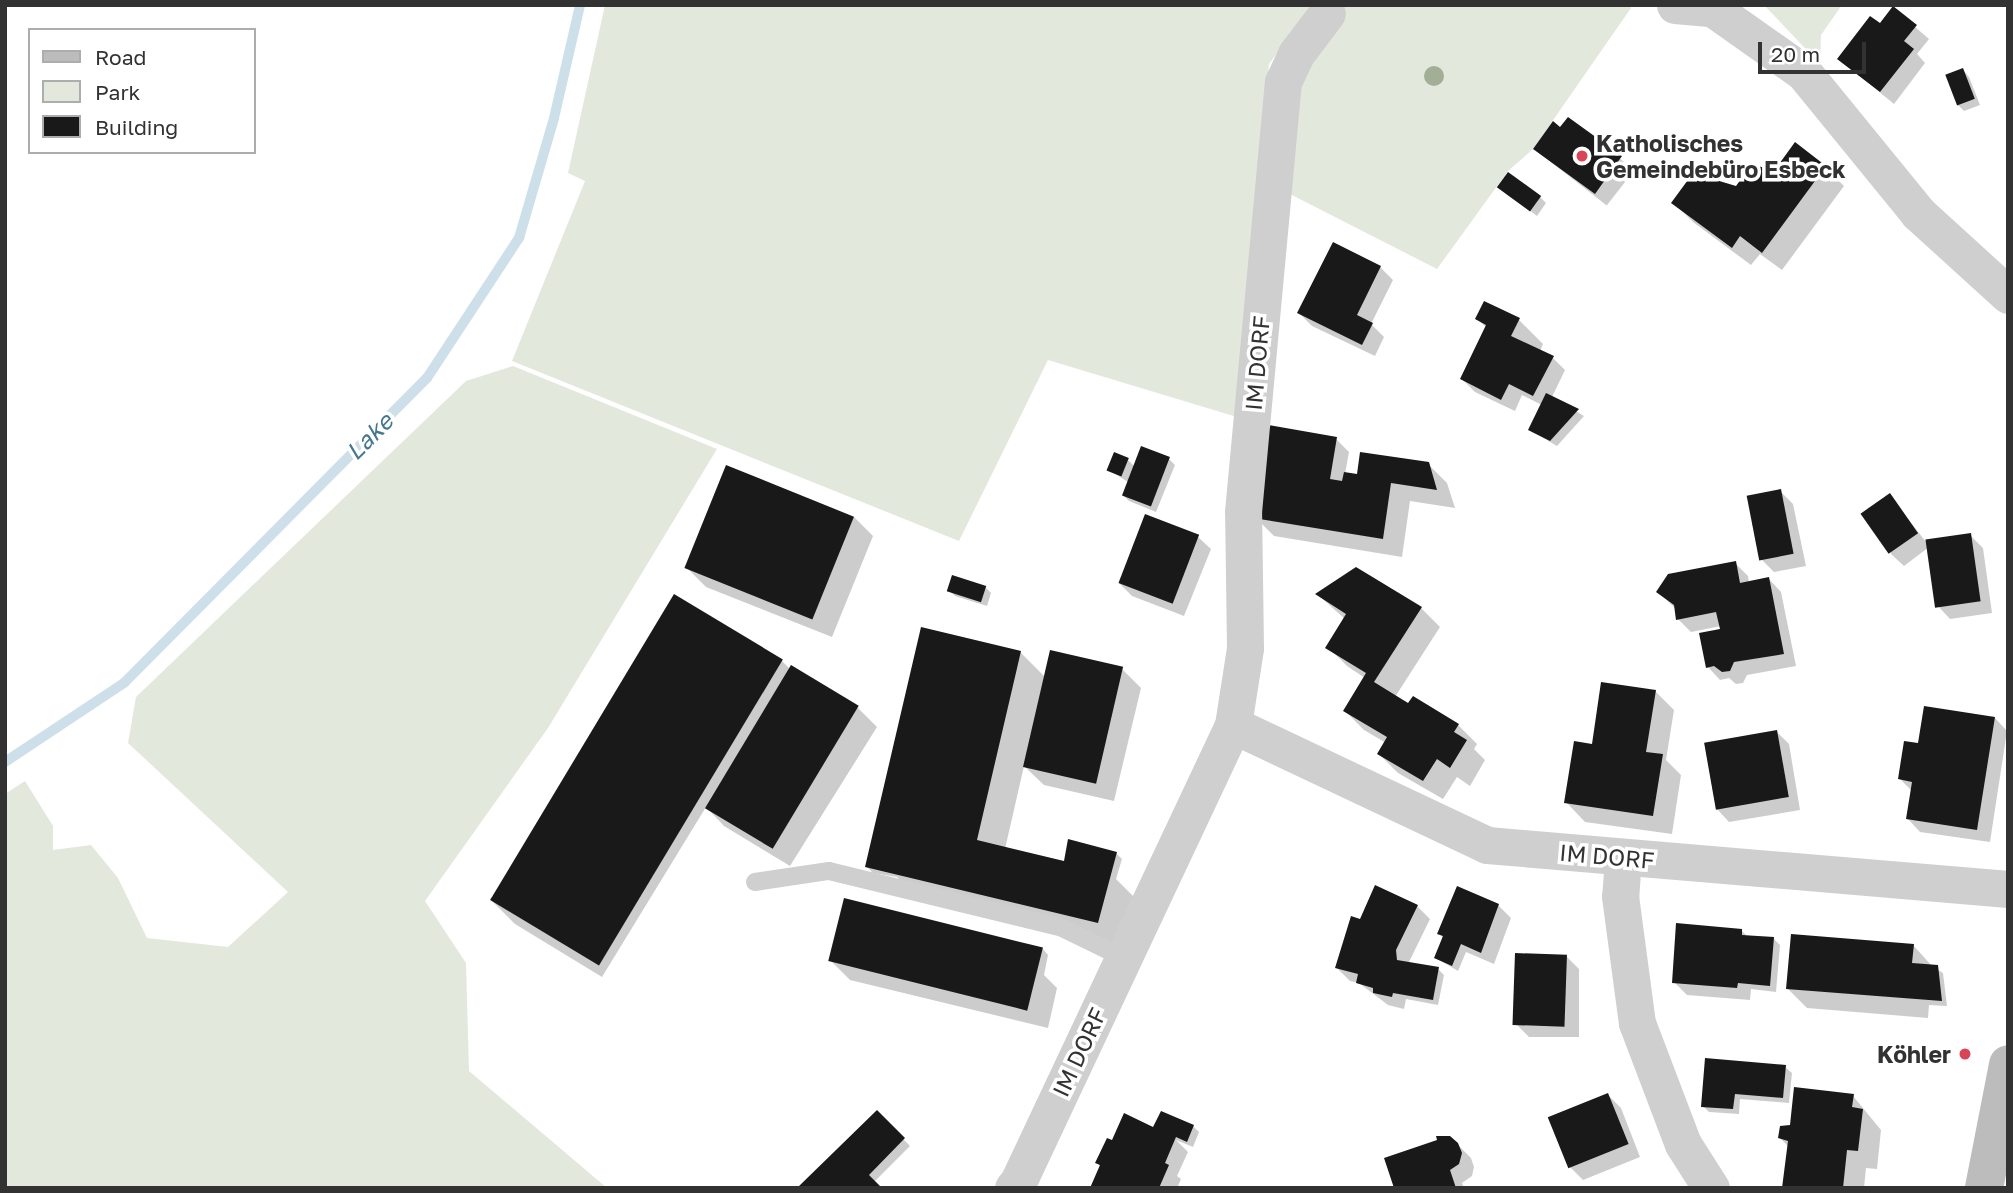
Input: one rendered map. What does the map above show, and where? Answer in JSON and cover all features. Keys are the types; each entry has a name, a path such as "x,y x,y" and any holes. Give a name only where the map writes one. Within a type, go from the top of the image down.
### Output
{"main road":[{"path":"1984,1188 2008,1064"}],"street":[{"path":"1675,5 1712,8 1804,73 1918,213 2008,295"},
{"name":"IM DORF","path":"1013,1188 1233,726 1245,648 1243,512 1283,82 1296,54 1327,13"},
{"name":"IM DORF","path":"1233,726 1487,845 2008,889"},
{"path":"1623,857 1620,896 1637,1023 1683,1144 1711,1188"}],"lane":[{"path":"755,882 829,871 1062,928 1124,958"}],"green space":[{"path":"605,5 1312,5 1269,64 1237,417 1048,360 959,541 512,361 585,181 568,173"},
{"path":"1320,5 1627,5 1631,8 1533,149 1508,171 1437,269 1284,191 1290,125"},
{"path":"1764,5 1842,5 1821,35 1820,64"},
{"path":"513,366 717,449 548,728 425,901 466,963 469,1071 607,1188 5,1188 5,794 25,781 53,826 53,850 91,845 118,878 147,938 228,947 288,892 128,743 136,697 466,381"}],"building":[{"path":"1893,6 1917,25 1904,41 1914,49 1880,92 1837,59 1870,16 1880,23"},
{"path":"1963,68 1975,99 1957,106 1945,75"},
{"name":"Katholisches Gemeindebüro Esbeck","path":"1568,117 1622,156 1595,194 1533,149 1553,121 1560,127"},
{"path":"1795,142 1826,166 1762,253 1740,236 1732,248 1671,203 1696,169 1696,174 1736,186 1752,164 1774,171"},
{"path":"1508,172 1541,196 1530,211 1497,187"},
{"path":"1333,242 1381,266 1357,315 1373,323 1362,345 1297,313"},
{"path":"1484,301 1520,318 1511,336 1554,356 1533,396 1509,384 1501,400 1460,379 1486,325 1475,319"},
{"path":"1546,393 1579,409 1550,441 1528,430"},
{"path":"1268,425 1337,437 1330,479 1342,481 1344,472 1357,474 1360,452 1429,462 1437,490 1391,483 1383,539 1253,518"},
{"path":"1141,446 1170,457 1151,507 1122,495"},
{"path":"1114,452 1129,458 1121,477 1107,471"},
{"path":"726,465 854,517 812,620 684,568"},
{"path":"1781,489 1794,554 1759,560 1747,496"},
{"path":"1890,493 1918,533 1889,554 1861,514"},
{"path":"1145,514 1199,535 1173,604 1118,583"},
{"path":"1971,533 1981,601 1935,608 1925,539"},
{"path":"1736,561 1740,583 1769,577 1784,654 1734,662 1730,671 1722,672 1714,666 1706,668 1699,633 1720,629 1716,612 1676,620 1674,605 1656,592 1668,574"},
{"path":"1356,567 1422,607 1374,682 1408,703 1413,696 1459,724 1454,732 1467,740 1450,768 1437,759 1423,781 1377,754 1387,737 1343,711 1366,673 1325,648 1346,614 1315,594"},
{"path":"952,575 986,586 981,602 947,591"},
{"path":"674,594 783,659 599,965 490,900"},
{"path":"921,627 1021,651 977,840 1064,861 1068,839 1117,852 1098,923 865,867"},
{"path":"1050,650 1123,667 1096,784 1023,767"},
{"path":"791,665 859,706 773,849 705,808"},
{"path":"1601,682 1656,690 1646,752 1663,754 1653,816 1564,803 1574,741 1592,744"},
{"path":"1924,706 1995,717 1977,830 1906,819 1912,782 1898,779 1904,741 1918,743"},
{"path":"1777,730 1789,797 1716,810 1704,743"},
{"path":"1375,885 1418,905 1396,950 1397,960 1439,967 1433,1000 1393,993 1392,997 1373,993 1373,988 1356,983 1358,974 1335,968 1351,916 1360,919"},
{"path":"1457,886 1499,904 1481,953 1461,944 1452,966 1434,958 1443,936 1437,934"},
{"path":"844,898 1043,948 1027,1011 828,961"},
{"path":"1676,923 1742,929 1742,935 1774,937 1770,986 1738,983 1737,988 1672,983"},
{"path":"1791,934 1914,944 1912,963 1938,965 1942,1001 1786,989"},
{"path":"1515,953 1567,955 1564,1027 1512,1025"},
{"path":"1705,1058 1786,1065 1783,1098 1735,1094 1733,1109 1701,1107"},
{"path":"1794,1087 1854,1094 1852,1107 1863,1109 1858,1151 1847,1150 1843,1188 1782,1188 1788,1141 1778,1138 1780,1126 1790,1125"},
{"path":"1608,1093 1629,1144 1568,1168 1548,1117"},
{"path":"877,1110 905,1138 869,1175 882,1188 797,1188"},
{"path":"1161,1111 1194,1125 1187,1142 1176,1137 1165,1163 1169,1165 1159,1188 1090,1188 1100,1165 1095,1163 1107,1138 1112,1140 1124,1113 1153,1127"},
{"path":"1436,1136 1450,1136 1458,1143 1462,1153 1459,1164 1450,1170 1456,1188 1394,1188 1384,1158 1437,1140"}],"waterway":[{"name":"Lake","path":"5,762 124,683 427,378 519,238 554,118 580,5"}],"place":[{"name":"Katholisches Gemeindebüro Esbeck","path":"1582,156"},
{"name":"Köhler","path":"1965,1054"}]}
